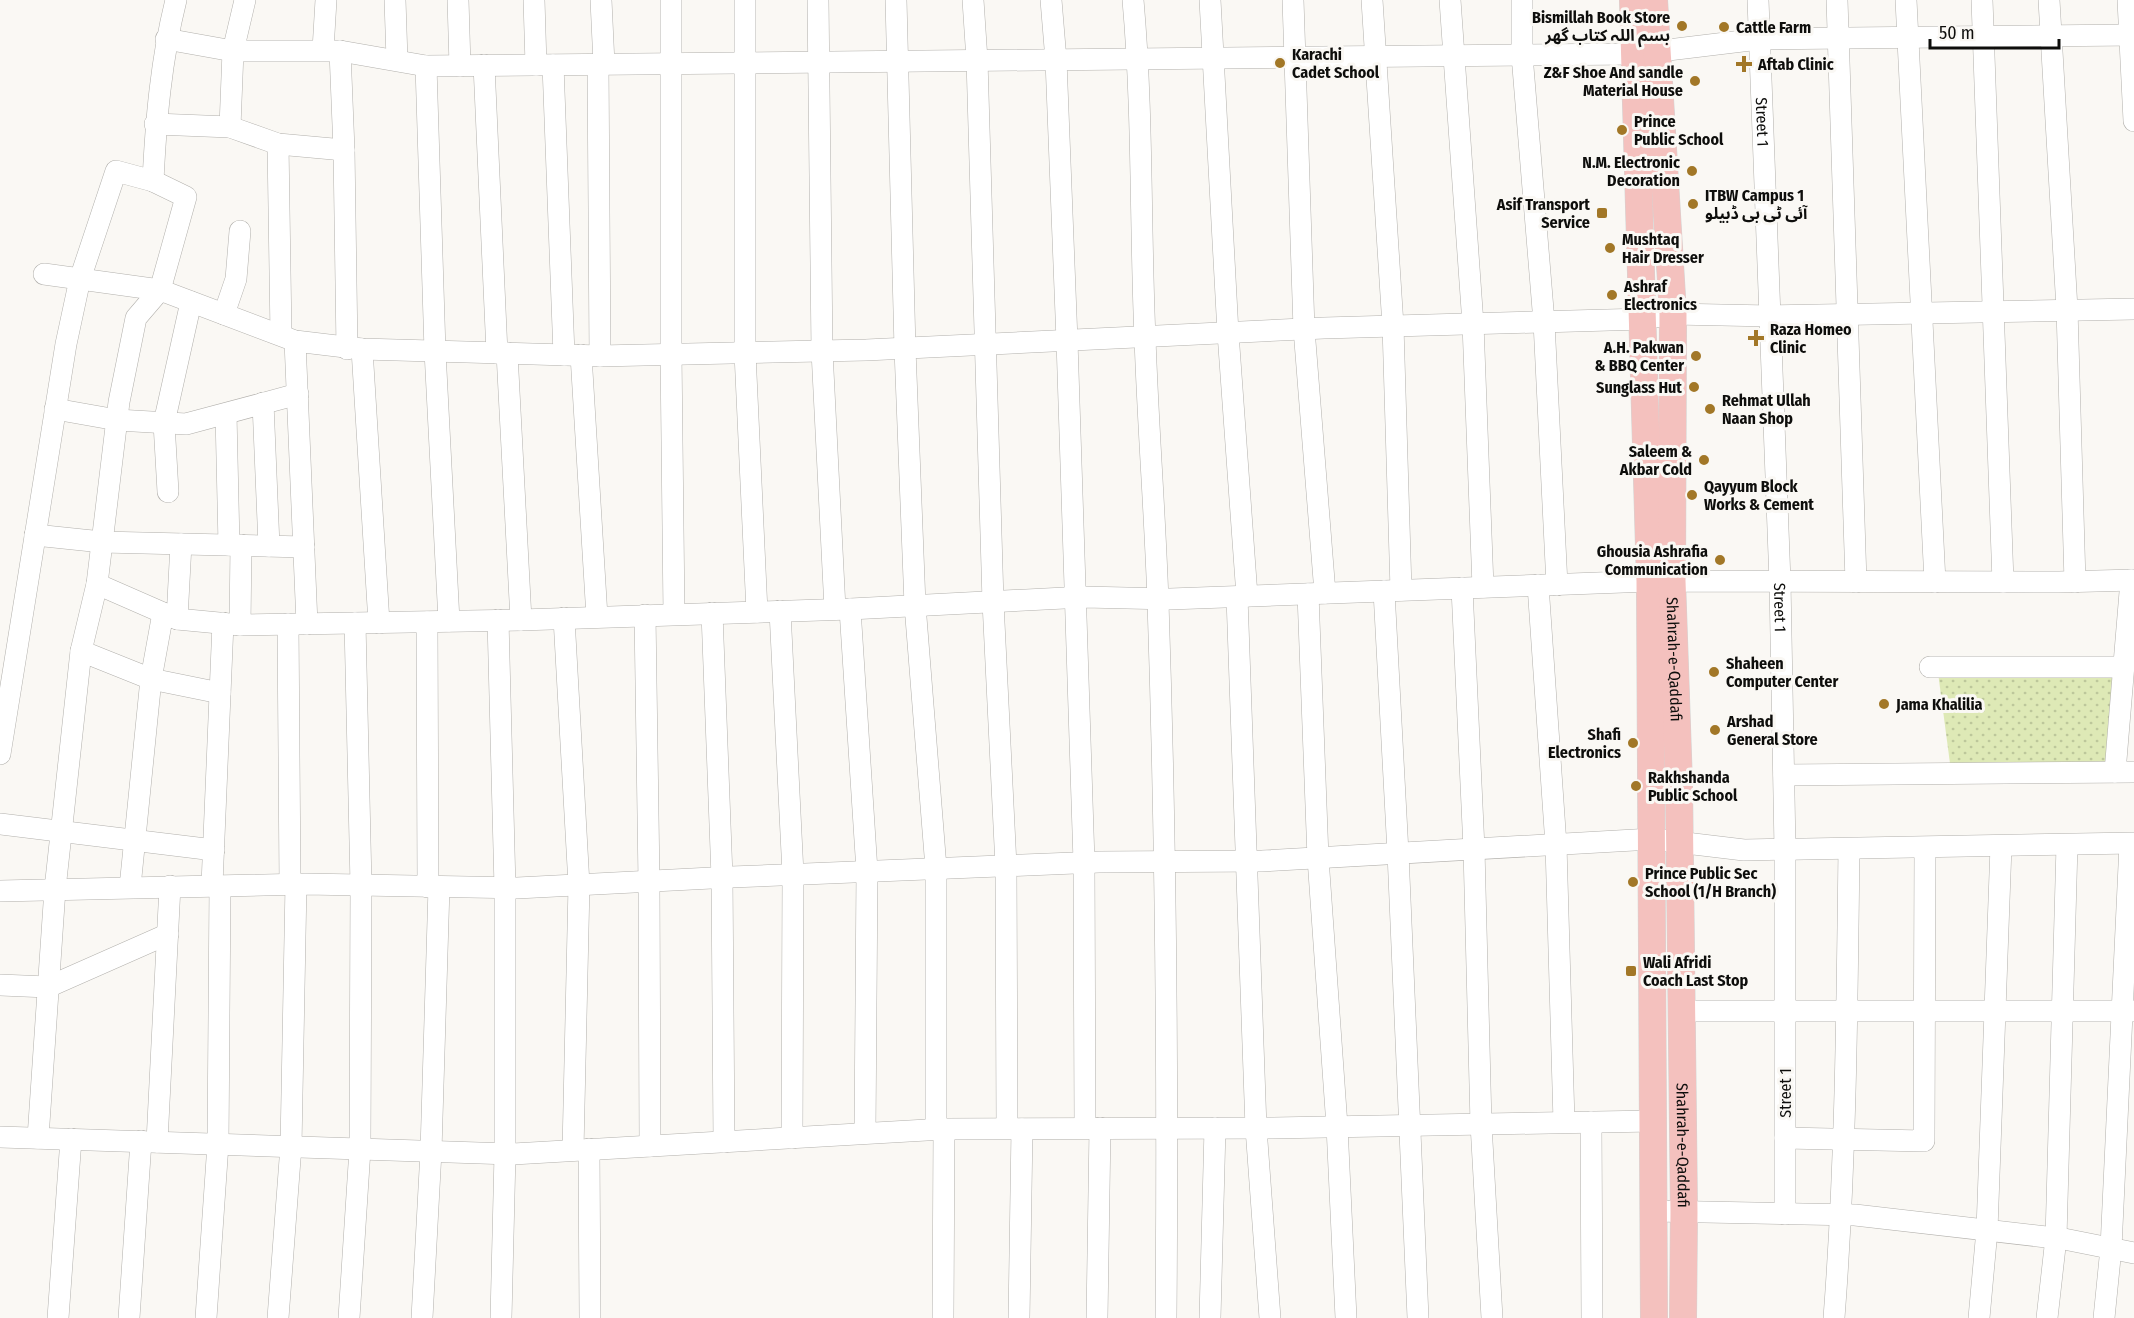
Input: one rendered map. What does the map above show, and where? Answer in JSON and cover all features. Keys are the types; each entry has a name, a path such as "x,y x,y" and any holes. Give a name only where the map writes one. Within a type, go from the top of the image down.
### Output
{"main road":[{"name":"Shahrah-e-Qaddafi","path":"1633,0 1645,53 1673,314 1652,839 1654,1318"},
{"name":"Shahrah-e-Qaddafi","path":"1654,0 1645,53 1644,319 1680,844 1683,1318"}],"street":[{"path":"153,181 155,124 166,39 176,0"},
{"path":"230,127 233,51 245,0"},
{"path":"326,0 344,150 354,349 379,622"},
{"path":"395,0 397,60"},
{"path":"459,0 460,66"},
{"path":"534,0 582,355 597,617"},
{"path":"582,355 601,64 601,0"},
{"path":"671,0 674,614"},
{"path":"745,0 745,353 757,612"},
{"path":"818,0 822,351 867,871 865,1133"},
{"path":"896,0 905,349 915,605 936,868 943,1318"},
{"path":"973,0 977,60 993,602 1006,866 1019,1318"},
{"path":"1052,0 1067,341 1093,1128 1097,1318"},
{"path":"1133,0 1138,59 1144,337 1158,599 1165,861 1168,1128 1166,1318"},
{"path":"1210,0 1242,597 1256,1128 1270,1318"},
{"path":"1293,0 1316,594 1318,858 1337,1126 1346,1318"},
{"path":"1372,0 1393,326 1393,591 1398,853 1418,1318"},
{"path":"1450,0 1473,324 1474,849 1481,1124 1492,1318"},
{"path":"1522,0 1522,55 1544,322 1548,585 1564,1122"},
{"name":"Street 1","path":"1758,0 1780,582 1785,849 1785,1214"},
{"path":"1838,0 1856,582"},
{"path":"1906,0 1935,582"},
{"path":"1982,0 2003,582"},
{"path":"2049,0 2067,309 2075,582"},
{"path":"2128,0 2132,35 2134,121"},
{"path":"166,39 233,51 332,51 426,66 460,66 1645,53 1759,39 2132,35"},
{"path":"484,65 521,620"},
{"path":"426,66 435,351 449,621"},
{"path":"155,124 230,127 278,144 344,150"},
{"path":"278,144 288,338 298,394 304,547 298,624 291,1146 278,1318"},
{"path":"0,754 66,344 80,279 116,171 153,181 186,197 160,290 136,318 117,420 97,584 81,651 61,832 38,1138"},
{"path":"224,314 236,279 240,231"},
{"path":"44,274 160,290 288,338 354,349 582,355 905,349 1304,329 1644,319 1673,314 1770,316 2134,309"},
{"path":"168,492 164,423 191,302"},
{"path":"55,409 117,420 186,424 298,394"},
{"path":"263,403 269,546"},
{"path":"206,1318 218,1144 214,850 220,693 231,624 235,545 226,414"},
{"path":"35,535 102,542 304,547"},
{"path":"130,887 151,679 170,616 181,544"},
{"path":"97,584 170,616 231,624 298,624 521,620 1075,598 1242,597 1661,581 2075,582 2132,580 2124,667 2125,772 1784,775"},
{"path":"780,611 793,874 792,1138"},
{"path":"712,613 722,877 724,1142"},
{"path":"645,615 650,881 650,1146"},
{"path":"564,618 579,885 581,1150 590,1318"},
{"path":"498,620 505,888 505,1154 501,1318"},
{"path":"422,1318 431,1151 433,887 427,622"},
{"path":"349,1318 360,1149 361,885 355,623"},
{"path":"81,651 151,679 220,693"},
{"path":"1930,667 2124,667"},
{"path":"0,824 214,850"},
{"path":"0,891 293,884 505,888 1084,862 1248,861 1652,839 1744,850 2132,844 2128,1011 2104,1318"},
{"path":"2047,1318 2056,1238 2067,845"},
{"path":"1979,1318 1987,1230 2001,846"},
{"path":"1785,1138 1924,1141 1925,848"},
{"path":"1834,1318 1842,1214 1849,849"},
{"path":"129,1318 149,1141 168,934 170,886"},
{"path":"0,985 48,987 168,934"},
{"path":"1682,1011 2128,1011"},
{"path":"0,1137 505,1154 940,1129 1256,1128 1653,1121"},
{"path":"1591,1122 1592,1318"},
{"path":"1210,1318 1215,1128"},
{"path":"58,1318 70,1139"},
{"path":"1654,1211 1842,1214 2056,1238 2134,1253"}],"green space":[{"path":"1937,665 2113,667 2123,765 1951,771"}],"place":[{"name":"Bismillah Book Store بسم اللہ کتاب گھر","path":"1682,26"},
{"name":"Cattle Farm","path":"1724,27"},
{"name":"Karachi Cadet School","path":"1280,63"},
{"name":"Aftab Clinic","path":"1744,64"},
{"name":"Z&F Shoe And sandle Material House","path":"1695,81"},
{"name":"Prince Public School","path":"1622,130"},
{"name":"N.M. Electronic Decoration","path":"1692,171"},
{"name":"ITBW Campus 1 آئی ٹی بی ڈبیلو","path":"1693,204"},
{"name":"Asif Transport Service","path":"1602,213"},
{"name":"Mushtaq Hair Dresser","path":"1610,248"},
{"name":"Ashraf Electronics","path":"1612,295"},
{"name":"Raza Homeo Clinic","path":"1756,338"},
{"name":"A.H. Pakwan & BBQ Center","path":"1696,356"},
{"name":"Sunglass Hut","path":"1694,387"},
{"name":"Rehmat Ullah Naan Shop","path":"1710,409"},
{"name":"Saleem & Akbar Cold","path":"1704,460"},
{"name":"Qayyum Block Works & Cement","path":"1692,495"},
{"name":"Ghousia Ashrafia Communication","path":"1720,560"},
{"name":"Shaheen Computer Center","path":"1714,672"},
{"name":"Jama Khalilia","path":"1884,704"},
{"name":"Arshad General Store","path":"1715,730"},
{"name":"Shafi Electronics","path":"1633,743"},
{"name":"Rakhshanda Public School","path":"1636,786"},
{"name":"Prince Public Sec School (1/H Branch)","path":"1633,882"},
{"name":"Wali Afridi Coach Last Stop","path":"1631,971"}]}
